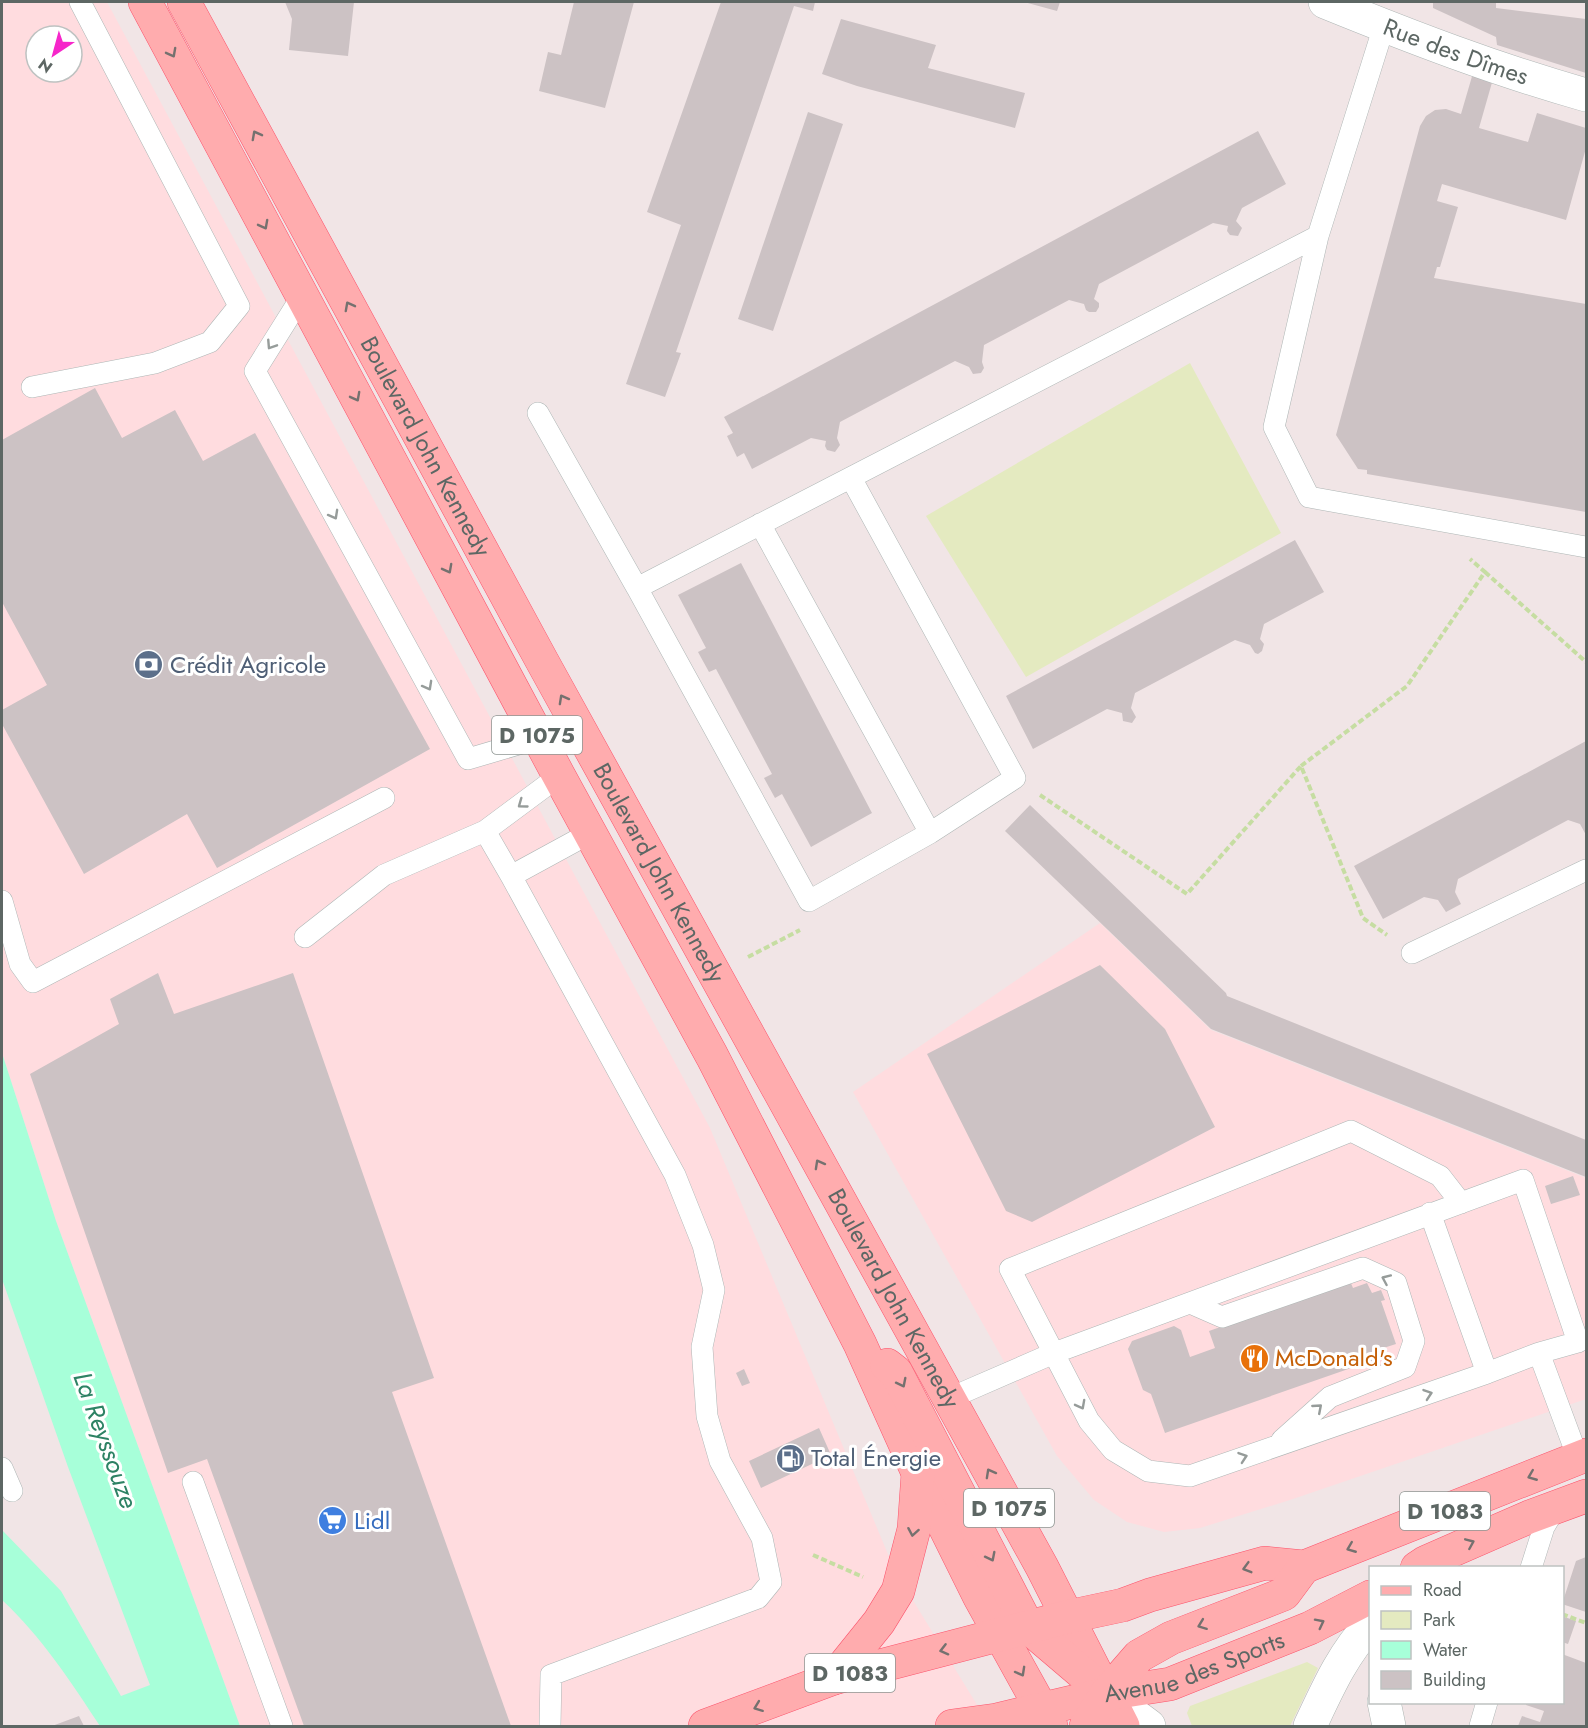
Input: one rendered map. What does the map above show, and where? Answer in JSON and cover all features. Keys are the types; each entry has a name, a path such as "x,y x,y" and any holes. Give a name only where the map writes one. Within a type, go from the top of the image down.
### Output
{"main road":[{"name":"Boulevard John Kennedy","path":"145,2 538,738 712,1056 860,1344 918,1473 1015,1631"},
{"name":"Boulevard John Kennedy","path":"184,2 714,974 1042,1567 1123,1726"},
{"name":"Boulevard John Kennedy","path":"860,1344 896,1372 1015,1631"},
{"name":"D 1083","path":"705,1726 834,1678 1067,1617 1123,1605 1150,1595 1265,1563 1304,1567 1582,1456"},
{"path":"834,1678 879,1622 898,1591 914,1529 918,1473"},
{"name":"D 1083","path":"1422,1566 1556,1507 1587,1496"},
{"name":"Avenue des Sports","path":"1106,1694 1138,1656 1171,1638 1284,1594 1304,1567"},
{"name":"Avenue des Sports","path":"1106,1694 1170,1684 1310,1628 1369,1598"},
{"path":"1015,1631 1106,1694"},
{"path":"1015,1631 1046,1718"},
{"path":"952,1726 996,1720 1046,1718 1106,1694"},
{"path":"1086,1726 1106,1694"}],"street":[{"name":"Rue des Dîmes","path":"1325,2 1518,76 1587,95"},
{"path":"1310,1726 1332,1679 1353,1643 1369,1627"},
{"path":"1106,1694 1149,1726"},
{"path":"1384,1704 1389,1726"}],"lane":[{"path":"32,387 156,363 210,342 239,306 80,2"},
{"path":"1384,26 1318,236 1274,427 1308,497 1587,547"},
{"path":"637,588 1318,236"},
{"path":"302,296 255,371 468,759 538,738"},
{"path":"538,413 809,901 930,834 1015,778 851,478"},
{"path":"760,524 930,834"},
{"path":"305,937 384,875 485,831 559,776"},
{"path":"2,901 20,964 33,982 384,798"},
{"path":"485,831 675,1175 703,1245 714,1290 702,1347 707,1416 720,1461 762,1539 771,1582 758,1598 551,1675 550,1726"},
{"path":"511,876 590,833"},
{"path":"1412,953 1587,870"},
{"path":"948,1399 1054,1353 1430,1213 1461,1203 1523,1180 1578,1342 1539,1353 1190,1476 1148,1471 1113,1450 1089,1421 1054,1353 1010,1269 1351,1131 1440,1176 1461,1203"},
{"path":"1430,1213 1487,1373"},
{"path":"1190,1303 1222,1317 1363,1269 1396,1283 1414,1341 1406,1367 1330,1397 1275,1447"},
{"path":"1539,1353 1582,1456"},
{"path":"2,1468 12,1491"},
{"path":"192,1482 282,1726"},
{"path":"1532,1566 1544,1527 1556,1507"},
{"path":"1480,1726 1486,1704"}],"path":[{"path":"1468,557 1587,662"},
{"path":"1015,778 1187,894 1301,766 1407,686 1485,572"},
{"path":"1301,766 1363,918 1412,953"},
{"path":"714,974 807,927 809,901"},
{"path":"813,1555 868,1579"},
{"path":"1564,1614 1587,1623"}],"shaded area":[{"path":"2,2 107,2 710,1128 895,1571 990,1726 240,1726 56,1221 2,1053"},
{"path":"1100,923 1211,1030 1586,1178 1586,1399 1290,1500 1200,1528 1164,1532 1127,1522 1094,1500 1057,1456 853,1092"}],"green space":[{"path":"1190,363 1281,533 1026,677 926,516"},
{"path":"1307,1662 1318,1668 1290,1726 1192,1726 1187,1713 1190,1706"}],"water":[{"name":"La Reyssouze","path":"2,1053 56,1221 240,1726 100,1726 67,1676 30,1629 2,1600 2,1530 61,1591 121,1696 150,1685 68,1467 2,1279"}],"building":[{"path":"285,2 354,2 348,56 289,50 292,19"},
{"path":"574,2 634,2 605,108 539,91 548,52 561,55"},
{"path":"721,2 815,2 813,11 794,6 676,352 681,353 665,397 626,384 681,225 647,212"},
{"path":"1024,2 1060,2 1057,11"},
{"path":"1433,2 1496,2 1496,8 1586,19 1586,73 1497,45 1496,37 1433,8"},
{"path":"841,19 936,45 928,68 1025,93 1015,128 857,86 822,74"},
{"path":"1473,73 1493,79 1479,128 1528,142 1537,113 1586,128 1586,148 1566,220 1442,184 1437,201 1458,207 1440,267 1437,267 1434,278 1586,304 1586,512 1367,474 1367,470 1358,469 1336,435 1420,126 1426,116 1435,110 1446,109 1461,114"},
{"path":"808,112 843,124 773,331 738,319"},
{"path":"1258,131 1286,184 1242,208 1236,221 1242,228 1238,236 1230,235 1227,231 1228,226 1213,223 1099,284 1094,299 1099,303 1096,312 1089,312 1084,304 1069,300 984,345 982,362 984,368 981,373 973,374 969,367 955,361 840,422 837,438 840,445 835,452 827,450 826,441 811,438 752,469 744,453 737,457 727,436 733,433 724,417"},
{"path":"95,388 122,438 175,410 203,461 255,433 430,749 217,868 187,814 84,874 2,724 2,710 47,685 2,602 2,440"},
{"path":"1295,540 1324,592 1264,624 1260,639 1264,644 1262,651 1255,653 1250,645 1235,640 1135,693 1131,708 1136,717 1132,723 1123,721 1122,713 1107,709 1033,749 1006,696"},
{"path":"741,563 872,813 811,847 782,794 775,798 764,778 772,774 716,669 709,672 698,652 706,648 678,595"},
{"path":"1586,741 1586,835 1580,824 1568,820 1458,879 1455,892 1461,904 1446,912 1438,900 1424,897 1383,919 1354,866"},
{"path":"1030,805 1227,996 1586,1140 1586,1177 1211,1029 1005,831"},
{"path":"1100,965 1165,1029 1215,1127 1032,1222 1006,1211 927,1054"},
{"path":"158,973 174,1014 293,973 434,1378 392,1392 511,1726 304,1726 207,1459 168,1473 30,1074 119,1024 110,999"},
{"path":"1573,1176 1580,1195 1551,1204 1545,1186"},
{"name":"McDonald's","path":"1350,1281 1353,1288 1367,1283 1372,1293 1381,1290 1385,1300 1381,1301 1396,1344 1374,1351 1377,1359 1165,1433 1151,1394 1143,1390 1128,1349 1132,1341 1174,1326 1181,1330 1190,1357 1215,1348 1209,1331"},
{"path":"744,1369 750,1383 742,1386 736,1373"},
{"name":"Total Énergie","path":"819,1428 831,1455 761,1488 749,1461"},
{"path":"1586,1557 1586,1612 1564,1605 1564,1598 1576,1561"},
{"path":"1564,1617 1576,1621 1568,1644 1564,1643"},
{"path":"1564,1655 1586,1663 1586,1726 1518,1726 1522,1716 1540,1722 1544,1711 1526,1705 1564,1704"},
{"path":"79,1716 84,1726 52,1726"}],"place":[{"name":"Crédit Agricole","path":"149,665"},
{"name":"McDonald's","path":"1254,1358"},
{"name":"Total Énergie","path":"790,1458"},
{"name":"Lidl","path":"333,1521"}]}
